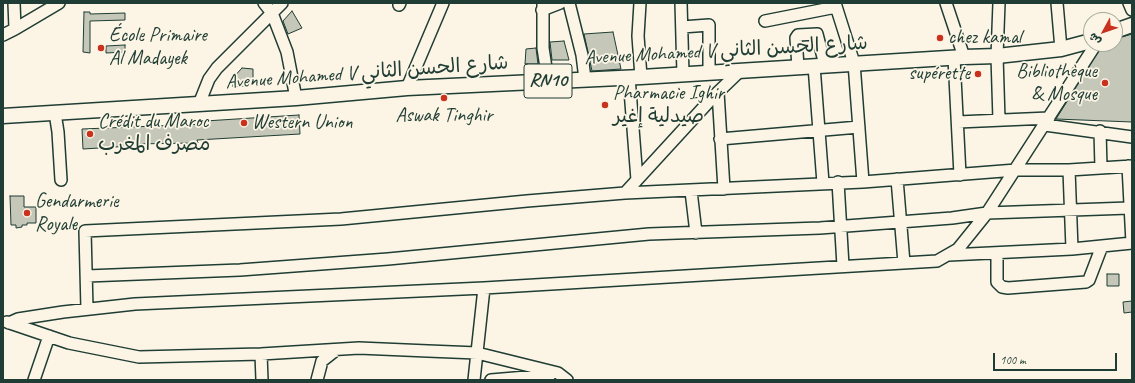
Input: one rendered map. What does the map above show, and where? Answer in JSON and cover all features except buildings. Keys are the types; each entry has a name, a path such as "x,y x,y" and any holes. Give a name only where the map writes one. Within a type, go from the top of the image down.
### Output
{"main road":[{"name":"Avenue Mohamed V شارع الحسن الثاني","path":"3,116 296,98 407,88 709,73 820,65 997,56 1061,49 1083,42"}],"street":[{"path":"14,3 15,29"},
{"path":"264,3 272,13 287,52 296,98"},
{"path":"199,104 209,79 217,68 282,3"},
{"path":"407,88 443,3"},
{"path":"548,81 543,48 542,7 560,3"},
{"path":"569,3 582,54 585,79"},
{"path":"637,180 635,77 639,3"},
{"path":"680,3 683,74"},
{"path":"946,3 959,57 958,122 960,175"},
{"path":"999,3 997,56 999,120"},
{"path":"1057,3 1061,49"},
{"path":"1129,3 1132,10"},
{"path":"3,35 57,4"},
{"path":"765,21 836,5 854,63 862,182"},
{"path":"682,27 709,25 709,73"},
{"path":"798,67 796,38 798,35 817,34 820,65 820,129 823,183"},
{"path":"6,322 87,309 135,304 484,288 936,260 948,255 964,242 987,214 1091,52"},
{"path":"625,193 718,92 741,70"},
{"path":"718,92 724,190"},
{"path":"55,113 58,132 61,180"},
{"path":"958,122 999,120 1047,121 1132,137"},
{"path":"720,139 820,129 859,127"},
{"path":"1100,131 1101,168"},
{"path":"87,309 85,231 341,219 625,193 724,190 838,182 862,182 1016,170 1069,170 1130,166 1129,208 1132,243 1072,249 948,255"},
{"path":"1069,170 1072,249"},
{"path":"897,179 904,263"},
{"path":"838,182 839,227 843,266"},
{"path":"691,191 696,233"},
{"path":"87,276 240,270 388,259 649,234 839,227 987,214 1129,208"},
{"path":"997,253 997,282 1002,287 1008,288 1086,282 1089,280 1102,246"},
{"path":"474,380 484,288"},
{"path":"6,322 69,342 139,357 261,354 359,348 477,353 563,377"},
{"path":"34,380 49,336"},
{"path":"317,380 322,361 336,350"},
{"path":"261,354 262,380"},
{"path":"492,380 563,377"}],"place":[{"name":"chez kamal","path":"940,38"},
{"name":"École Primaire Al Madayek","path":"101,48"},
{"name":"supérette","path":"978,74"},
{"name":"Bibliothèque & Mosque","path":"1105,83"},
{"name":"Aswak Tinghir","path":"444,98"},
{"name":"Pharmacie Ighir صيدلية إغير","path":"605,105"},
{"name":"Western Union","path":"244,123"},
{"name":"Crédit du Maroc مصرف المغرب","path":"90,134"},
{"name":"Gendarmerie Royale","path":"27,213"}]}
